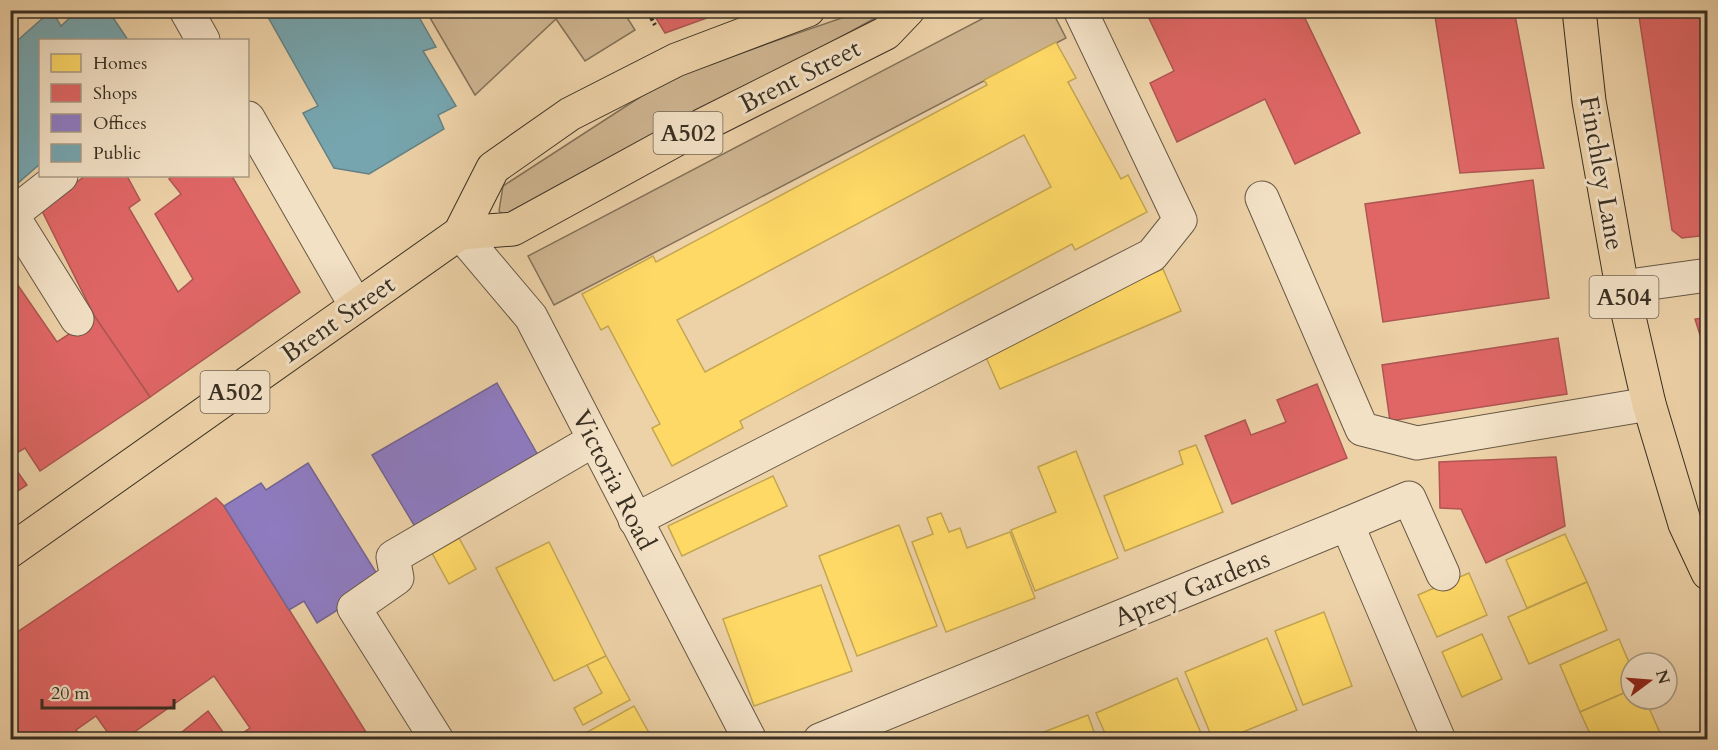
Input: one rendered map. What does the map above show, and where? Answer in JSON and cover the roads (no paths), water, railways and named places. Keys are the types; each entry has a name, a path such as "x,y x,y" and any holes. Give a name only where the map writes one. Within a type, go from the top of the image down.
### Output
{"main road":[{"name":"Brent Street","path":"10,551 460,233 492,168 570,114 676,60 808,10"},
{"name":"Brent Street","path":"460,233 513,229 701,126 886,33 908,10"},
{"name":"Finchley Lane","path":"1579,10 1589,101 1622,287 1649,404 1685,524 1707,573"}],"street":[{"path":"186,10 202,39"},
{"path":"635,520 1152,255 1180,219 1080,10"},
{"path":"249,120 356,306"},
{"path":"61,177 11,215 77,319"},
{"path":"1262,198 1362,429 1417,443 1649,404"},
{"name":"Victoria Road","path":"460,233 531,317 750,740"},
{"path":"1622,287 1707,275"},
{"path":"437,740 354,608 397,578 393,557 594,440"},
{"name":"Aprey Gardens","path":"820,740 1409,498 1443,574"},
{"path":"1347,524 1439,740"}]}
